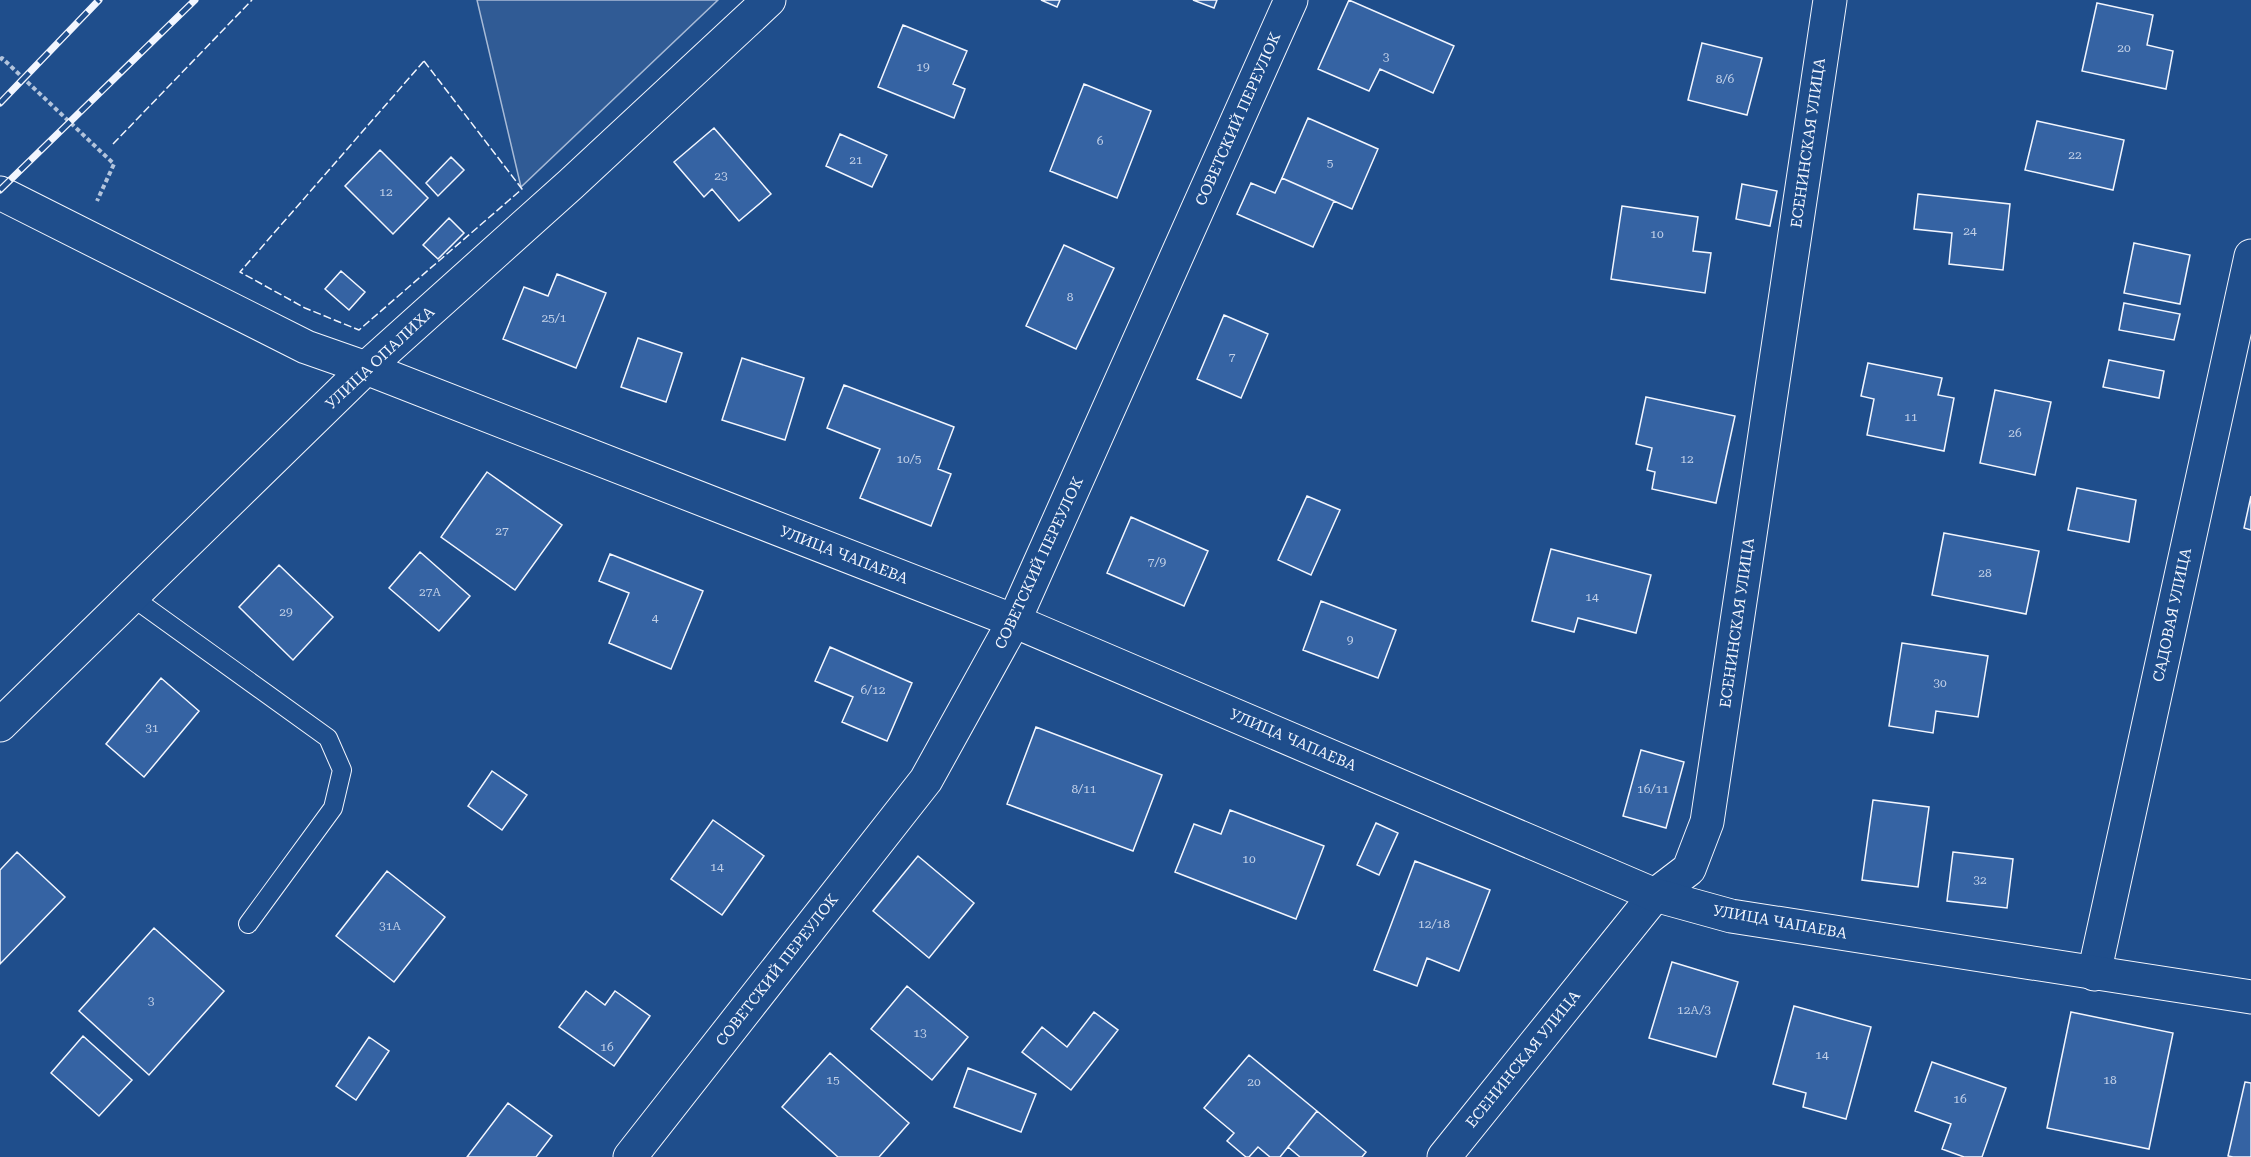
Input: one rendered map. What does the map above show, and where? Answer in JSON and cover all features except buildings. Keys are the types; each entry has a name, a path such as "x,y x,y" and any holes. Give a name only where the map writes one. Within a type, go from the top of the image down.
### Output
{"street":[{"name":"УЛИЦА ОПАЛИХА","path":"0,725 366,368 571,184 769,0"},
{"name":"СОВЕТСКИЙ ПЕРЕУЛОК","path":"630,1157 927,780 1014,621 1291,0"},
{"name":"ЕСЕНИНСКАЯ УЛИЦА","path":"1443,1157 1655,895 1689,869 1707,822 1830,0"},
{"name":"УЛИЦА ЧАПАЕВА","path":"0,194 306,347 366,368 1014,621 1655,895 1731,916 2251,997"},
{"name":"САДОВАЯ УЛИЦА","path":"2094,974 2251,256"}],"lane":[{"path":"132,597 328,738 342,770 333,808 248,924"}],"path":[{"path":"0,60 2,58 114,165 96,203"}],"shaded area":[{"path":"477,0 718,0 521,187"}],"railway":[{"path":"0,103 99,0"},
{"path":"0,190 195,0"}],"fence":[{"path":"113,144 252,0"},
{"path":"424,61 522,189 359,330 305,308 240,272 424,61"}]}
